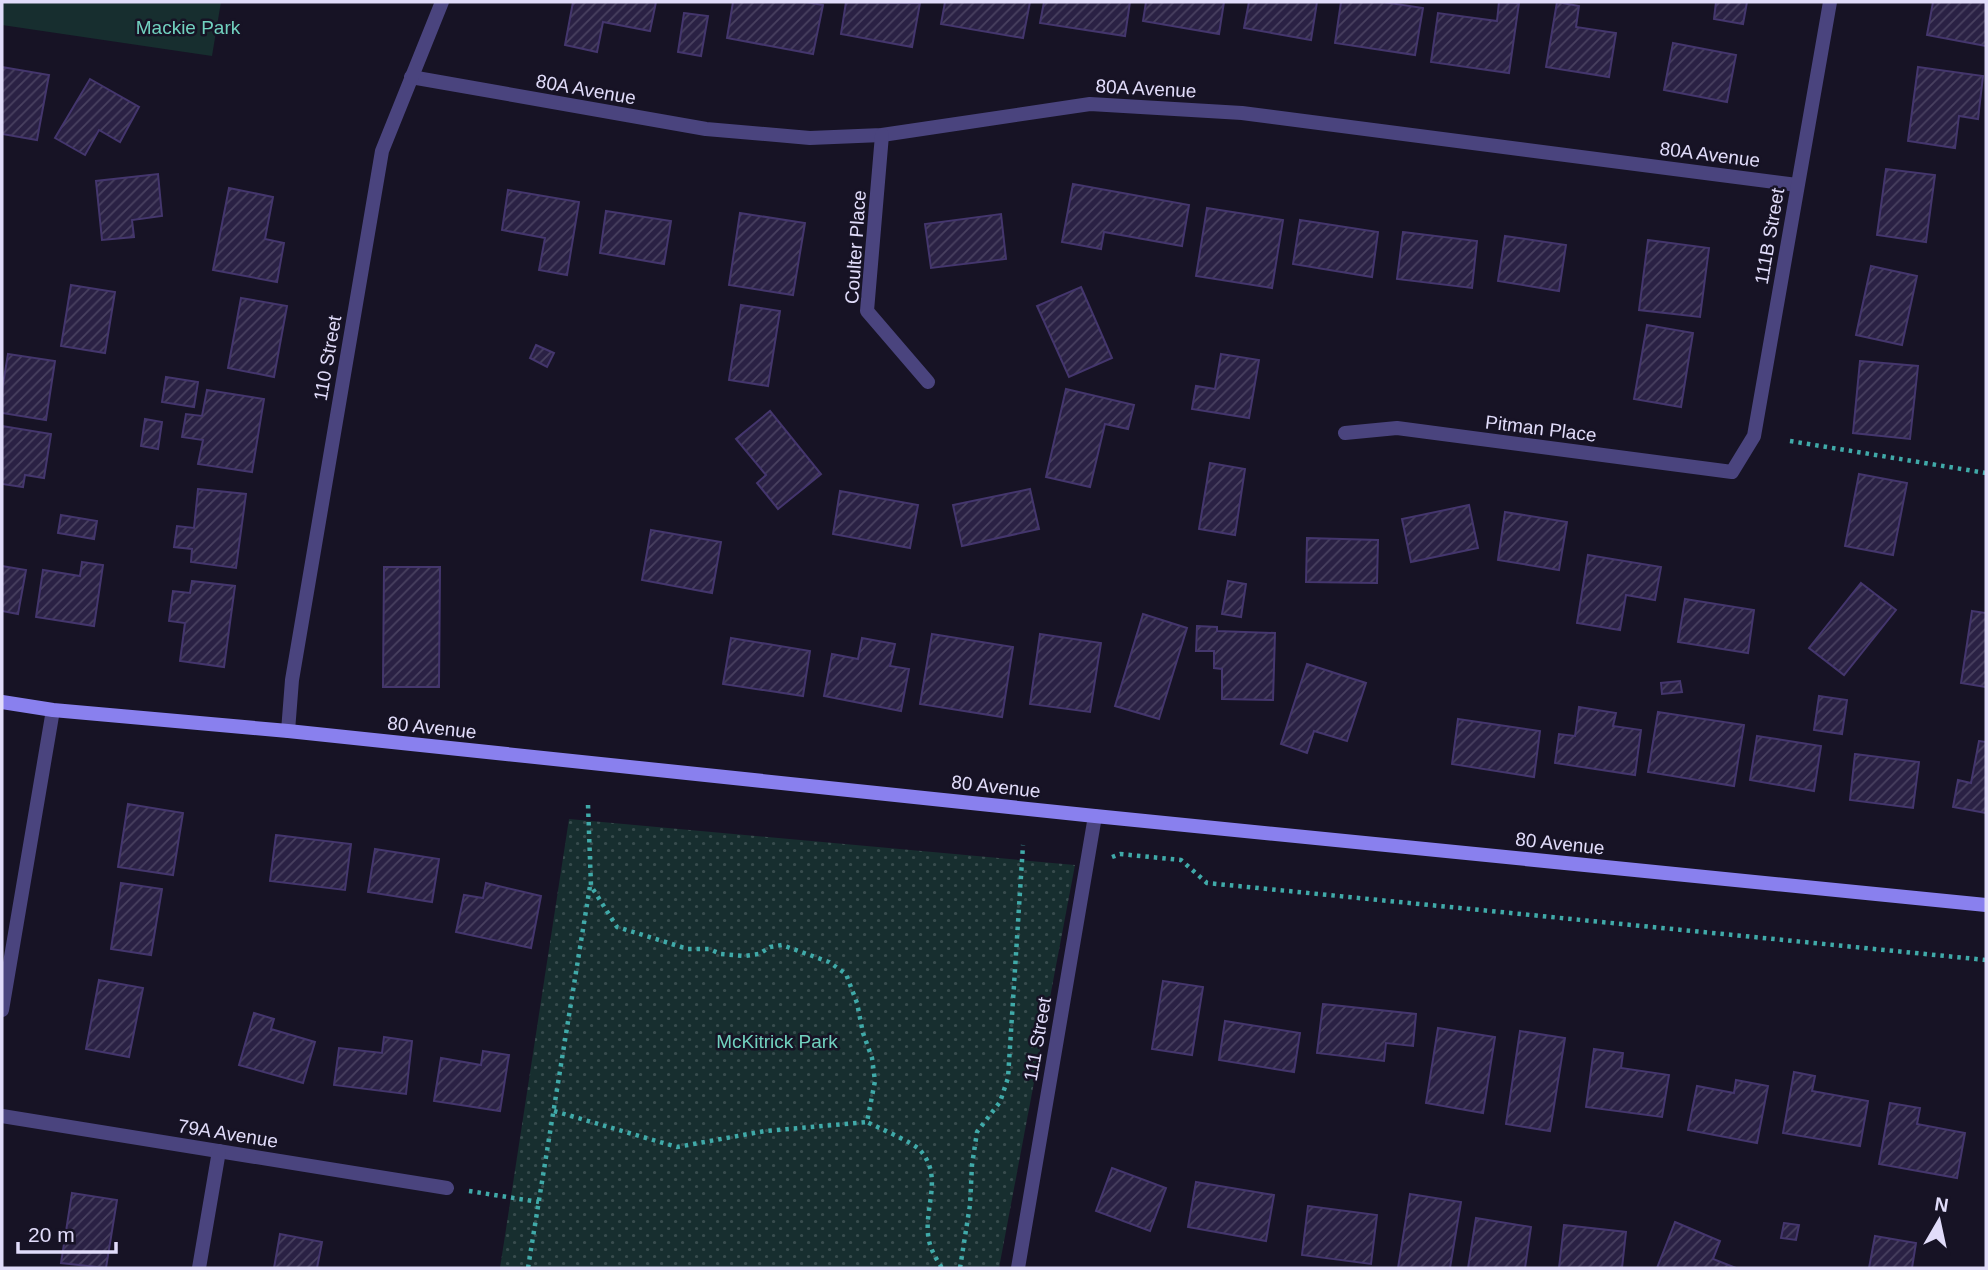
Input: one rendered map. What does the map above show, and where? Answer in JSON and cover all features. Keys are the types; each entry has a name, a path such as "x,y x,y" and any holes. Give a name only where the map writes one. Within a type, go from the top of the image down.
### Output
{"street":[{"name":"110 Street","path":"288,731 291,688 382,151 442,2"},
{"name":"111B Street","path":"1732,472 1754,436 1830,2"},
{"name":"80A Avenue","path":"411,78 706,129 810,138 882,135 1090,104 1242,113 1797,185"},
{"name":"Coulter Place","path":"882,135 867,311 928,382"},
{"name":"Pitman Place","path":"1345,433 1397,428 1732,472"},
{"name":"80 Avenue","path":"2,702 53,710 288,731 1095,816 1986,905"},
{"path":"2,1010 53,710"},
{"name":"111 Street","path":"1018,1268 1095,816"},
{"name":"79A Avenue","path":"2,1116 447,1188"},
{"path":"199,1268 219,1151"}],"path":[{"path":"1790,441 1986,473"},
{"path":"528,1268 590,886 588,805"},
{"path":"960,1268 970,1205 977,1132 999,1102 1008,1078 1023,845"},
{"path":"1120,854 1181,860 1207,883 1986,960"},
{"path":"590,886 617,928 688,949 709,949 720,954 759,954 770,947 782,945 829,962 845,974 857,1003 863,1033 872,1058 875,1081 867,1122"},
{"path":"554,1111 677,1147 765,1131 867,1122 919,1149 932,1171 927,1231 930,1247 942,1268"},
{"path":"447,1188 539,1202"}],"green space":[{"name":"Mackie Park","path":"2,2 221,2 212,56 2,25"},
{"name":"McKitrick Park","path":"569,819 1075,865 999,1268 500,1268"}],"building":[{"path":"573,2 656,2 650,31 603,22 597,52 565,45"},
{"path":"733,2 805,2 823,5 813,54 727,38"},
{"path":"846,2 920,3 912,47 841,34"},
{"path":"945,2 1030,2 1023,38 941,24"},
{"path":"1044,2 1130,2 1125,36 1040,23"},
{"path":"1146,2 1224,2 1219,34 1143,21"},
{"path":"1249,2 1317,2 1311,40 1244,28"},
{"path":"1341,2 1383,2 1423,8 1415,55 1335,43"},
{"path":"1499,2 1519,3 1509,73 1431,62 1438,13 1497,21"},
{"path":"1557,2 1579,6 1576,27 1616,33 1609,77 1546,67"},
{"path":"1716,2 1747,2 1743,24 1714,19"},
{"path":"1933,2 1986,2 1986,46 1927,35"},
{"path":"684,13 708,16 701,56 678,52"},
{"path":"1673,43 1736,55 1727,102 1664,90"},
{"path":"2,67 49,75 37,140 2,134"},
{"path":"1918,67 1983,76 1978,119 1959,116 1955,148 1908,141"},
{"path":"90,79 139,107 120,142 99,130 85,155 55,138"},
{"path":"1886,169 1935,175 1926,242 1877,235"},
{"path":"158,174 162,216 132,220 134,237 102,240 96,181"},
{"path":"1073,184 1189,205 1182,246 1104,232 1101,249 1062,242"},
{"path":"229,188 273,197 265,239 284,243 277,282 213,270"},
{"path":"508,190 579,202 567,275 539,270 545,238 502,230"},
{"path":"1207,208 1283,220 1272,288 1196,276"},
{"path":"606,211 671,221 664,264 600,253"},
{"path":"740,213 805,223 793,295 729,285"},
{"path":"1001,214 1006,259 931,268 925,224"},
{"path":"1300,220 1378,232 1372,277 1293,264"},
{"path":"1403,232 1477,241 1472,288 1397,279"},
{"path":"1505,236 1566,245 1559,291 1498,281"},
{"path":"1648,240 1709,248 1700,317 1639,310"},
{"path":"1871,266 1917,276 1902,345 1856,335"},
{"path":"71,285 115,292 105,353 61,346"},
{"path":"1081,287 1112,358 1069,377 1037,306"},
{"path":"241,298 287,306 274,377 228,368"},
{"path":"741,305 780,311 768,386 729,380"},
{"path":"1647,325 1693,333 1681,407 1634,399"},
{"path":"536,345 554,353 547,367 530,358"},
{"path":"8,354 55,361 46,420 2,413 2,390"},
{"path":"1221,354 1259,360 1249,418 1192,409 1196,386 1215,389"},
{"path":"1860,361 1918,366 1910,439 1853,433"},
{"path":"166,377 198,382 194,407 162,402"},
{"path":"1066,389 1134,405 1128,429 1105,424 1090,487 1046,477"},
{"path":"207,390 264,399 252,472 198,464 203,440 182,437 186,414 202,416"},
{"path":"770,411 821,474 778,509 757,483 766,475 736,439"},
{"path":"145,419 162,422 158,449 141,446"},
{"path":"2,426 51,434 44,478 25,475 23,487 2,484"},
{"path":"1210,463 1245,469 1235,535 1199,529"},
{"path":"1859,474 1907,483 1893,555 1845,546"},
{"path":"198,489 246,494 236,568 191,562 192,549 174,547 177,526 194,528"},
{"path":"1030,489 1039,529 962,546 953,505"},
{"path":"840,491 918,505 910,548 833,534"},
{"path":"1469,505 1478,548 1411,562 1402,519"},
{"path":"1505,512 1567,522 1559,570 1498,560"},
{"path":"61,515 97,521 94,539 58,533"},
{"path":"651,530 721,542 712,593 642,580"},
{"path":"1307,538 1378,540 1377,583 1306,582"},
{"path":"1588,555 1661,567 1655,600 1626,595 1620,630 1577,623"},
{"path":"82,562 103,565 94,626 36,617 43,570 80,576"},
{"path":"2,566 26,570 18,614 2,611"},
{"path":"384,567 440,567 439,687 383,687"},
{"path":"192,581 235,586 224,667 180,661 185,623 169,621 173,591 190,593"},
{"path":"1228,581 1246,584 1241,617 1222,614"},
{"path":"1861,583 1896,610 1844,675 1809,648"},
{"path":"1685,599 1754,610 1748,653 1678,642"},
{"path":"1972,611 1986,613 1986,687 1961,683"},
{"path":"1143,614 1187,628 1159,719 1115,706"},
{"path":"1197,626 1217,627 1217,631 1275,633 1273,700 1222,699 1222,669 1214,668 1214,651 1196,651"},
{"path":"932,634 1013,647 1002,717 920,704"},
{"path":"1040,634 1101,643 1090,712 1030,704"},
{"path":"731,638 810,651 803,696 723,684"},
{"path":"862,638 895,644 890,666 909,669 901,711 824,696 832,654 858,659"},
{"path":"1307,664 1366,683 1347,741 1314,731 1307,753 1281,744"},
{"path":"1680,681 1682,692 1662,694 1661,683"},
{"path":"1819,696 1847,700 1842,734 1814,730"},
{"path":"1579,707 1616,713 1613,726 1641,730 1635,775 1555,763 1559,734 1575,736"},
{"path":"1658,712 1744,725 1734,786 1648,772"},
{"path":"1458,719 1540,731 1534,777 1452,764"},
{"path":"1757,736 1821,746 1814,791 1750,780"},
{"path":"1979,741 1986,742 1986,813 1953,807 1958,780 1971,783"},
{"path":"1855,754 1919,762 1913,808 1850,800"},
{"path":"128,804 183,813 173,875 118,867"},
{"path":"276,835 351,844 345,890 270,881"},
{"path":"375,849 439,859 432,902 368,892"},
{"path":"121,883 162,889 151,955 111,949"},
{"path":"486,883 541,896 531,948 456,932 464,895 483,898"},
{"path":"99,980 143,988 129,1057 86,1049"},
{"path":"1163,981 1203,987 1192,1055 1152,1049"},
{"path":"1323,1004 1416,1014 1413,1046 1386,1043 1384,1061 1317,1053"},
{"path":"254,1013 274,1019 271,1029 315,1042 303,1083 239,1065"},
{"path":"1225,1021 1300,1033 1294,1072 1219,1060"},
{"path":"1438,1028 1495,1037 1483,1113 1426,1103"},
{"path":"1520,1031 1565,1038 1550,1131 1506,1124"},
{"path":"384,1037 412,1041 406,1094 334,1085 339,1048 382,1053"},
{"path":"1594,1049 1623,1053 1621,1068 1669,1075 1662,1117 1586,1107"},
{"path":"483,1051 509,1055 500,1111 434,1101 441,1058 481,1065"},
{"path":"1794,1072 1815,1076 1812,1091 1868,1101 1860,1146 1783,1133"},
{"path":"1736,1080 1768,1086 1757,1143 1688,1130 1697,1086 1734,1093"},
{"path":"1890,1103 1920,1108 1917,1124 1965,1133 1957,1178 1879,1164"},
{"path":"1112,1168 1166,1188 1150,1231 1096,1211"},
{"path":"1196,1182 1274,1195 1266,1241 1188,1227"},
{"path":"72,1193 117,1200 106,1268 61,1263"},
{"path":"1410,1194 1461,1202 1450,1268 1398,1268"},
{"path":"1308,1206 1377,1215 1371,1264 1302,1255"},
{"path":"1476,1218 1531,1227 1525,1268 1468,1268"},
{"path":"1675,1222 1720,1241 1713,1259 1736,1268 1657,1268"},
{"path":"1784,1223 1799,1225 1796,1240 1781,1238"},
{"path":"1564,1225 1626,1232 1622,1268 1559,1268"},
{"path":"280,1234 322,1242 317,1268 274,1268"},
{"path":"1875,1236 1916,1243 1912,1268 1869,1268"}]}
